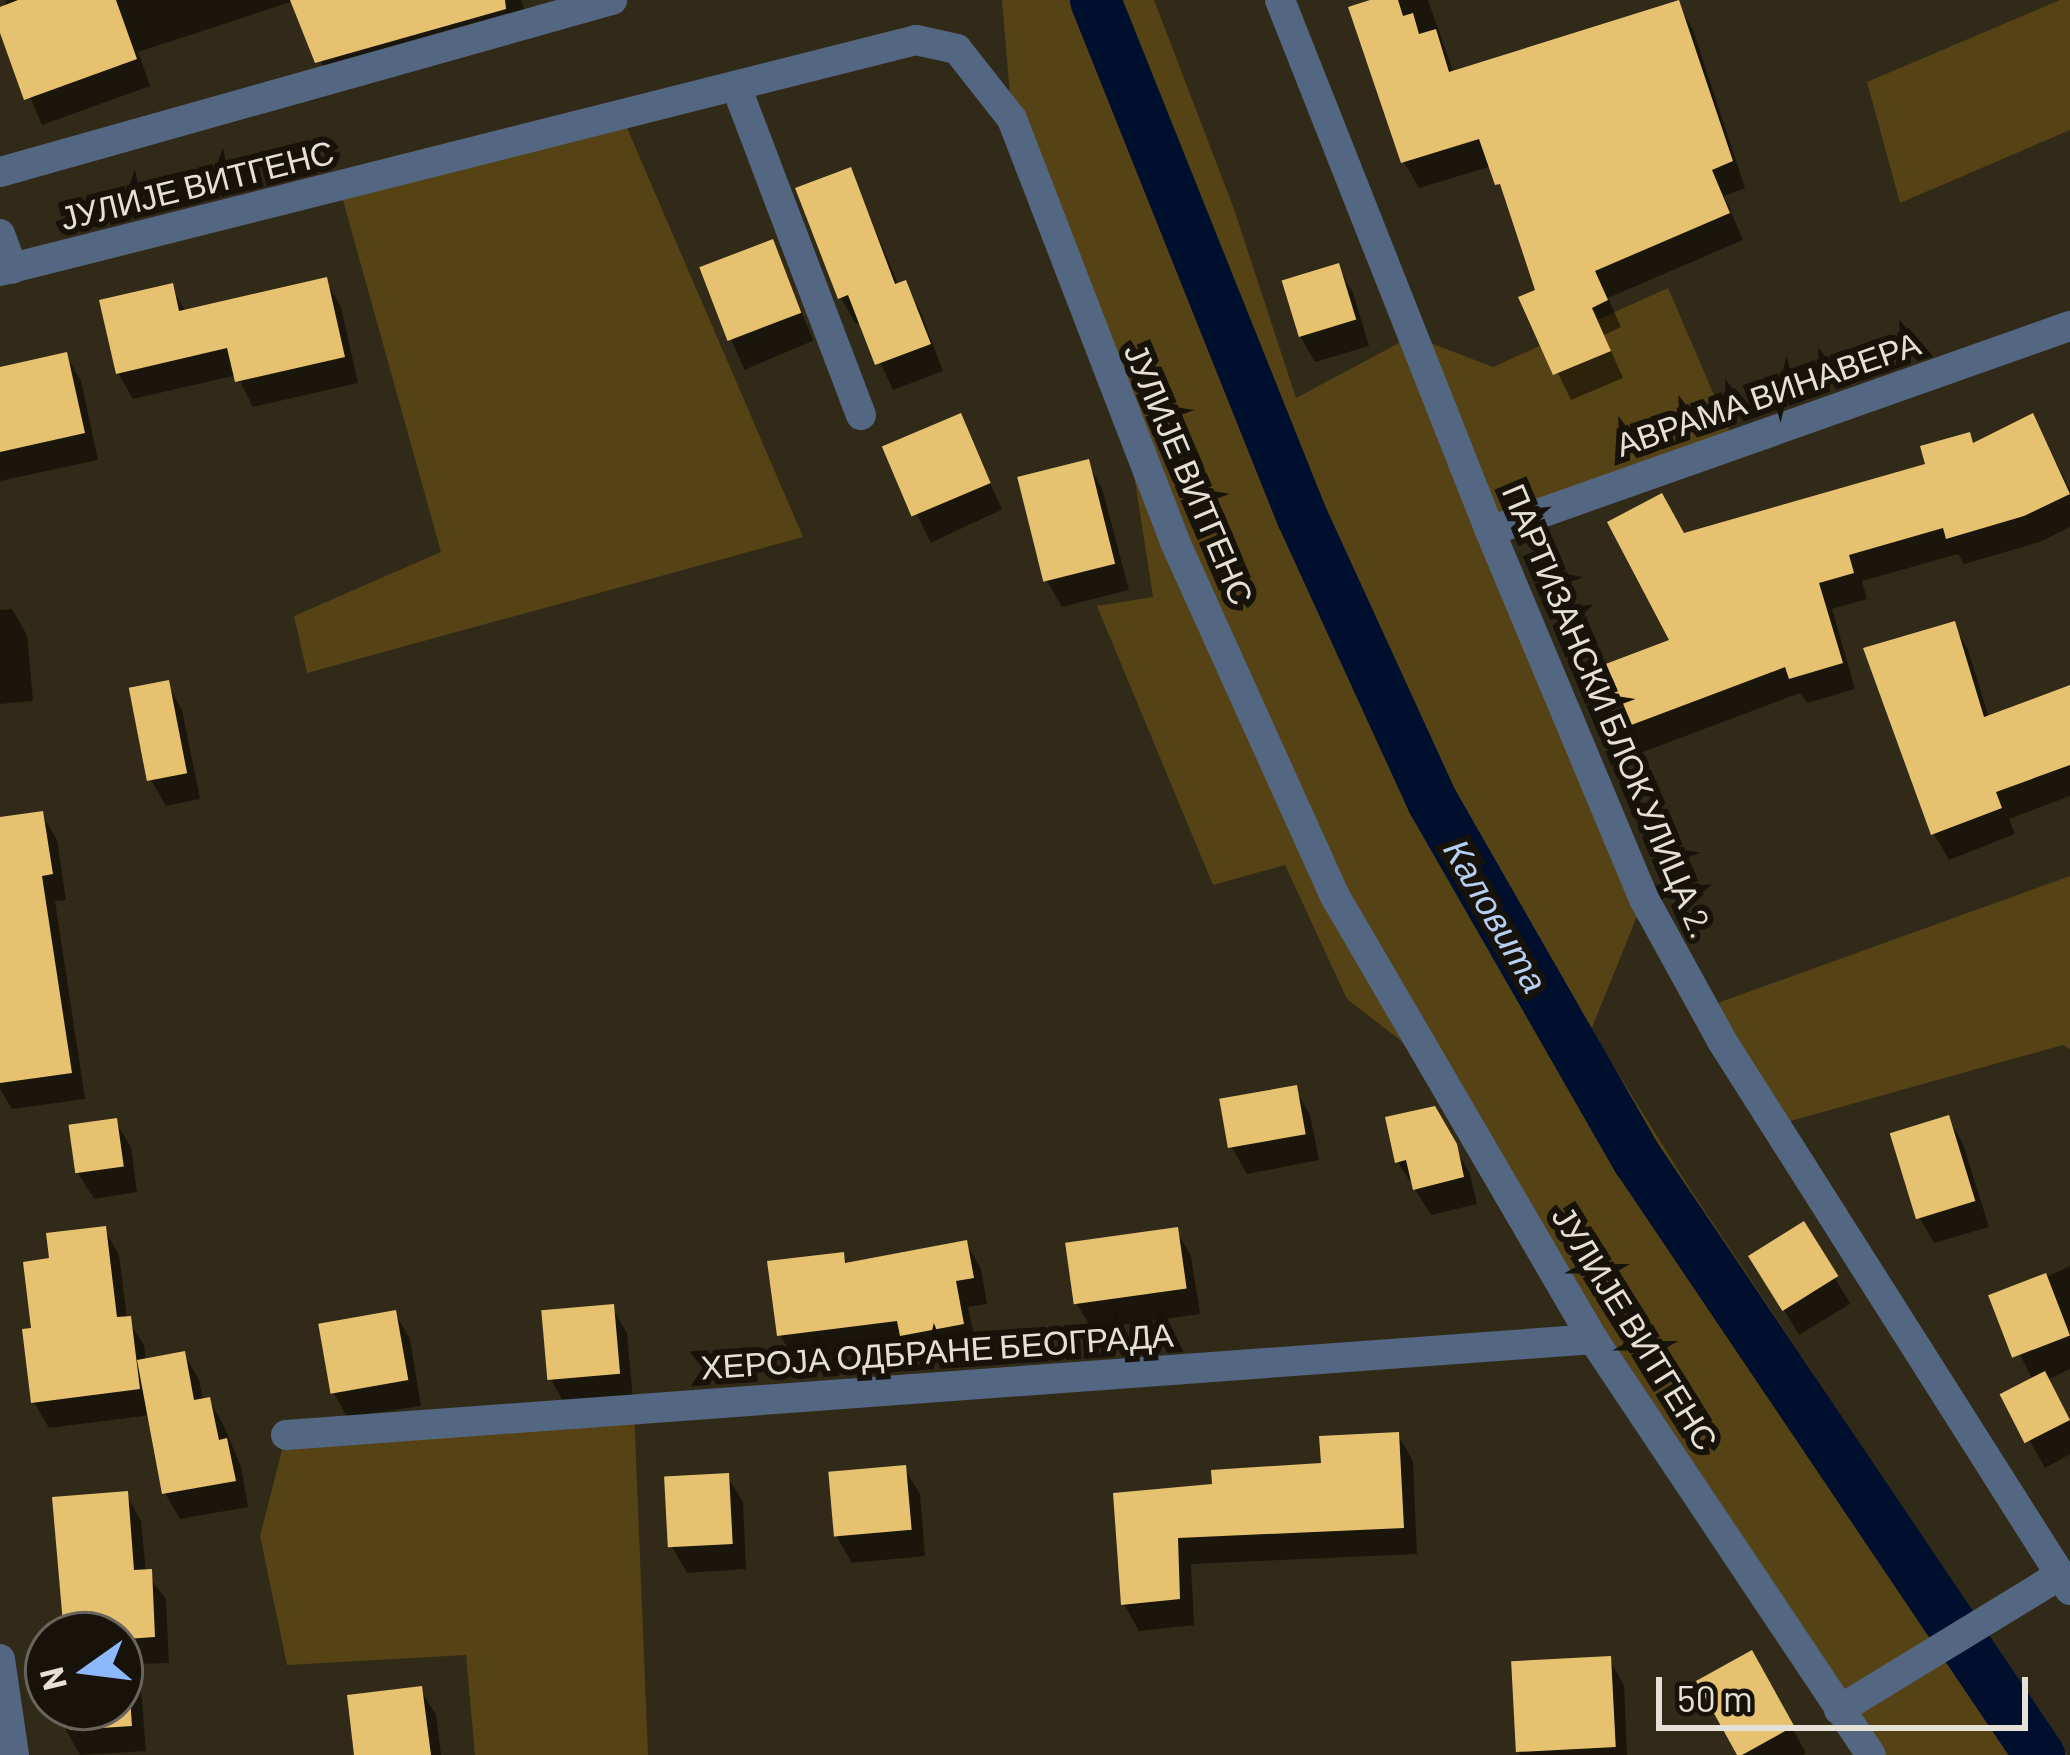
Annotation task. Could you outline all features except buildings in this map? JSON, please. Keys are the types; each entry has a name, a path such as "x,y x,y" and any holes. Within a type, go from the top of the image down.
{"street":[{"path":"0,172 612,0"},
{"name":"ПАРТИЗАНСКИ БЛОК УЛИЦА 2.","path":"1280,0 1490,531 1644,899 1680,968 2065,1582"},
{"name":"ЈУЛИЈЕ ВИТГЕНС","path":"6,270 916,40 957,49 988,82 1012,119 1175,542 1336,898 1593,1339 1870,1755"},
{"path":"736,86 861,415"},
{"path":"0,234 6,270"},
{"name":"АВРАМА ВИНАВЕРА","path":"1490,531 2070,326"},
{"name":"ХЕРОЈА ОДБРАНЕ БЕОГРАДА","path":"286,1435 1593,1339"},
{"path":"1839,1710 1989,1619 2065,1582"},
{"path":"0,1659 14,1755"}],"shaded area":[{"path":"1002,0 1154,0 1234,209 1296,398 1412,336 1493,367 1668,288 1735,444 1490,531 1644,899 1591,1030 1687,1184 2067,1755 1869,1755 1435,1067 1347,999 1285,865 1213,885 1097,606 1153,597 1125,416 1012,119"},
{"path":"2060,0 2070,0 2070,130 1900,203 1867,82"},
{"path":"621,114 803,537 307,673 294,616 441,552 339,186"},
{"path":"2070,876 2070,1049 2063,1045 1776,1125 1704,1008"},
{"path":"634,1409 648,1755 475,1755 466,1655 287,1665 260,1536 286,1435"}],"waterway":[{"name":"Каловита","path":"1095,0 1301,515 1432,801 1638,1160 2039,1755"}]}
